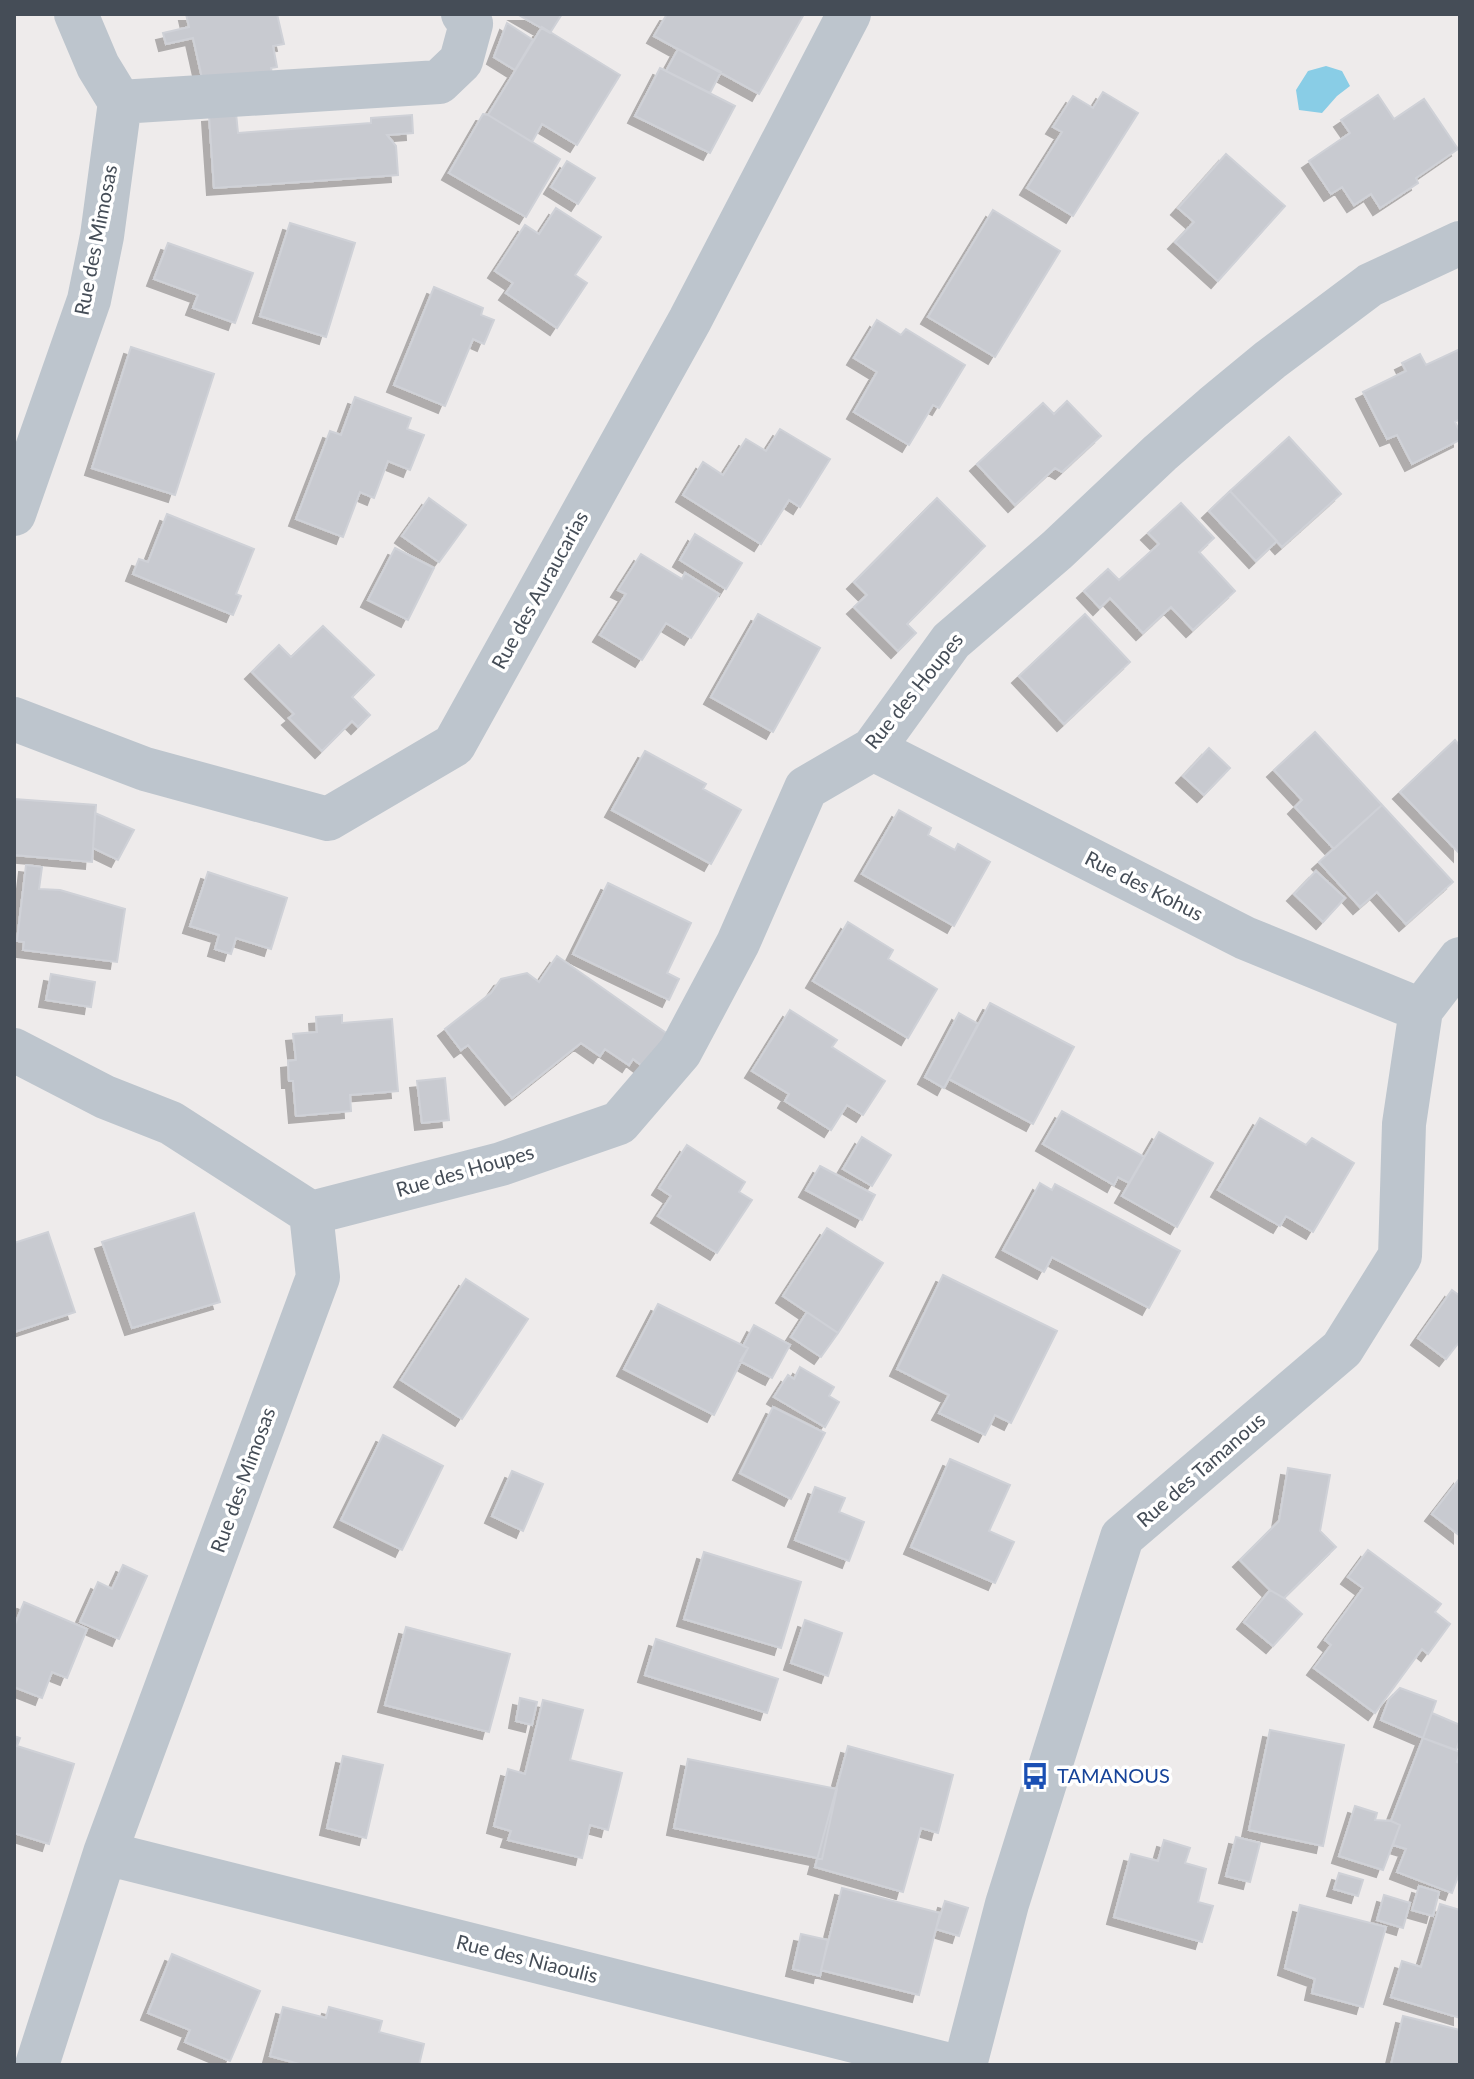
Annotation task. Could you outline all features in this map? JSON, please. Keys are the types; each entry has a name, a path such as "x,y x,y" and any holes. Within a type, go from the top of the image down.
{"street":[{"path":"76,14 98,66 120,102 439,82 461,61 471,24 463,14"},
{"name":"Rue des Auraucarias","path":"14,719 145,769 328,819 454,745 690,320 849,14"},
{"name":"Rue des Mimosas","path":"14,514 89,300 102,236 120,102"},
{"name":"Rue des Houpes","path":"311,1213 501,1164 619,1123 680,1052 738,943 806,788 873,749 951,641 1057,550 1213,407 1370,285 1460,243"},
{"name":"Rue des Kohus","path":"873,749 1245,938 1421,1010"},
{"name":"Rue des Tamanous","path":"965,2065 1007,1904 1122,1537 1342,1349 1400,1256 1404,1124 1421,1010 1460,959"},
{"path":"14,1050 105,1097 171,1123 311,1213"},
{"name":"Rue des Mimosas","path":"37,2065 105,1853 318,1277 311,1213"},
{"name":"Rue des Niaoulis","path":"105,1853 950,2065"}],"water":[{"path":"1326,66 1342,71 1350,86 1322,113 1299,110 1296,90 1308,71"}],"building":[{"path":"186,14 277,14 284,44 273,46 277,67 271,68 273,80 202,78 193,38 166,44 163,33 189,27"},
{"path":"517,14 562,14 550,33"},
{"path":"667,14 804,14 759,94 654,36"},
{"path":"507,23 533,40 515,70 494,57"},
{"path":"542,27 620,75 577,145 542,124 532,142 488,115"},
{"path":"678,49 721,72 710,93 666,71"},
{"path":"660,68 735,106 710,153 635,116"},
{"path":"1103,92 1138,113 1073,216 1027,188 1062,132 1053,127 1073,96 1093,108"},
{"path":"1378,95 1394,119 1424,99 1458,149 1416,178 1418,183 1380,208 1371,194 1354,205 1342,187 1331,194 1309,161 1350,133 1341,120"},
{"path":"236,113 238,133 371,123 371,118 412,115 413,133 387,135 396,146 398,175 214,188 209,115"},
{"path":"483,114 560,159 526,217 449,173"},
{"path":"1226,154 1285,206 1218,281 1175,242 1194,222 1178,208"},
{"path":"567,161 595,178 578,204 551,187"},
{"path":"556,208 601,237 575,275 587,283 557,328 506,293 513,283 495,271 525,225 539,234"},
{"path":"993,210 1060,251 995,357 928,317"},
{"path":"290,223 355,243 326,337 260,316"},
{"path":"168,243 253,273 235,323 193,308 198,295 154,279"},
{"path":"434,287 483,308 481,315 494,320 484,344 473,339 445,406 394,385"},
{"path":"877,320 901,335 906,329 965,365 939,408 933,405 909,445 854,412 877,372 854,358"},
{"path":"131,347 214,374 175,495 92,468"},
{"path":"1460,349 1460,419 1455,422 1460,440 1412,464 1397,435 1387,439 1363,392 1406,371 1402,363 1420,354 1426,365"},
{"path":"355,397 411,418 407,429 424,435 410,470 388,461 374,498 360,492 343,537 296,519 330,431 341,435"},
{"path":"1067,401 1101,436 1062,472 1055,468 1015,505 977,464 1043,403 1054,414"},
{"path":"780,429 830,459 800,507 789,500 761,544 683,495 703,462 723,475 746,439 766,451"},
{"path":"1289,437 1341,494 1282,547 1230,491"},
{"path":"1230,491 1277,541 1256,561 1209,511"},
{"path":"429,498 466,525 439,562 402,536"},
{"path":"937,498 985,546 907,624 916,633 898,651 854,607 867,595 854,582"},
{"path":"1181,503 1214,538 1199,552 1235,591 1193,630 1171,607 1143,633 1110,598 1100,608 1084,591 1108,569 1119,580 1159,544 1148,533"},
{"path":"167,514 254,549 236,594 241,596 233,615 133,574 139,559 148,562"},
{"path":"695,534 742,563 726,589 680,560"},
{"path":"395,548 434,568 408,620 368,600"},
{"path":"641,554 682,579 685,573 719,594 691,638 666,623 642,660 600,635 626,594 618,590"},
{"path":"758,614 820,648 773,732 711,697"},
{"path":"1085,614 1130,662 1064,724 1019,676"},
{"path":"323,626 374,675 352,697 370,715 358,727 352,721 322,751 289,718 294,714 252,672 279,645 291,657"},
{"path":"1315,732 1382,805 1334,849 1295,807 1302,800 1274,770"},
{"path":"1455,740 1460,746 1460,854 1400,792"},
{"path":"1209,748 1230,768 1204,795 1183,776"},
{"path":"645,751 706,784 703,789 741,810 711,864 612,810"},
{"path":"14,799 96,805 92,862 14,855"},
{"path":"1382,805 1453,882 1406,924 1377,892 1360,907 1319,862"},
{"path":"899,810 931,828 928,835 955,850 958,844 990,862 954,926 862,874"},
{"path":"95,813 134,830 118,860 93,848"},
{"path":"26,865 42,867 39,889 60,890 125,909 117,962 23,950 24,942 17,941"},
{"path":"1316,871 1345,898 1323,922 1294,894"},
{"path":"208,872 287,898 271,949 236,938 231,954 215,949 219,935 190,926"},
{"path":"608,883 691,923 667,973 679,979 669,1000 573,954"},
{"path":"848,922 893,950 888,959 937,989 908,1038 813,981"},
{"path":"557,956 669,1035 645,1068 633,1059 629,1065 605,1049 600,1056 581,1043 512,1098 468,1045 461,1050 445,1029 491,993 501,979 527,973 539,982"},
{"path":"51,974 95,982 91,1007 46,1000"},
{"path":"990,1003 1074,1047 1033,1124 949,1079"},
{"path":"790,1010 837,1040 832,1047 885,1081 863,1115 847,1105 831,1130 785,1101 789,1094 752,1071"},
{"path":"959,1013 978,1024 944,1088 925,1077"},
{"path":"342,1015 342,1023 392,1019 398,1091 350,1095 351,1111 296,1116 288,1061 296,1060 293,1034 317,1032 316,1017"},
{"path":"445,1078 449,1120 422,1123 417,1081"},
{"path":"1062,1111 1144,1157 1129,1183 1118,1177 1114,1185 1043,1144"},
{"path":"1260,1118 1306,1145 1312,1138 1354,1163 1313,1232 1286,1216 1280,1226 1218,1190"},
{"path":"1159,1132 1213,1163 1177,1227 1122,1196"},
{"path":"862,1137 891,1155 872,1186 843,1169"},
{"path":"687,1145 745,1182 739,1192 752,1200 717,1253 658,1216 671,1196 659,1188"},
{"path":"820,1166 875,1195 862,1220 806,1190"},
{"path":"1040,1183 1052,1190 1055,1184 1180,1251 1149,1308 1052,1257 1044,1272 1003,1250"},
{"path":"194,1213 220,1302 132,1328 102,1242"},
{"path":"827,1228 883,1263 838,1333 783,1296"},
{"path":"48,1232 75,1312 14,1332 14,1243"},
{"path":"943,1275 1057,1331 1011,1423 995,1415 985,1435 939,1413 949,1395 897,1369"},
{"path":"466,1279 528,1319 462,1419 401,1380"},
{"path":"1452,1290 1460,1296 1460,1341 1446,1359 1418,1338"},
{"path":"658,1304 748,1348 714,1415 624,1369"},
{"path":"807,1312 838,1333 821,1357 791,1337"},
{"path":"754,1325 790,1345 772,1378 740,1361 748,1348 743,1346"},
{"path":"800,1367 834,1387 829,1396 839,1402 825,1427 774,1397 788,1375 794,1379"},
{"path":"773,1407 825,1433 791,1499 740,1473"},
{"path":"383,1435 443,1466 402,1550 341,1520"},
{"path":"950,1459 1010,1485 989,1531 1014,1542 995,1583 911,1547"},
{"path":"1288,1468 1330,1475 1320,1531 1336,1547 1284,1598 1270,1590 1240,1560 1279,1521"},
{"path":"512,1471 543,1484 523,1531 492,1516"},
{"path":"1460,1478 1460,1536 1432,1514"},
{"path":"815,1487 845,1498 839,1512 864,1522 849,1561 795,1540"},
{"path":"1368,1550 1441,1604 1435,1612 1450,1624 1428,1654 1422,1649 1375,1713 1314,1668 1331,1645 1325,1640 1363,1588 1348,1577"},
{"path":"704,1552 801,1582 781,1648 684,1619"},
{"path":"123,1565 147,1576 119,1639 80,1622 98,1582 112,1589"},
{"path":"1270,1590 1302,1614 1273,1646 1244,1622"},
{"path":"24,1602 87,1629 67,1678 52,1672 42,1698 14,1687 14,1627"},
{"path":"805,1620 842,1633 828,1676 791,1663"},
{"path":"406,1627 510,1654 489,1732 385,1705"},
{"path":"656,1639 778,1679 767,1713 645,1675"},
{"path":"1400,1688 1436,1701 1423,1738 1381,1720 1389,1699"},
{"path":"520,1698 537,1702 532,1725 516,1721"},
{"path":"543,1700 583,1710 570,1760 622,1773 608,1830 590,1825 582,1858 508,1840 511,1831 494,1826 508,1769 525,1774"},
{"path":"1432,1713 1460,1725 1456,1750 1423,1738"},
{"path":"1270,1730 1344,1745 1323,1846 1249,1830"},
{"path":"14,1736 20,1738 17,1746 74,1764 49,1844 14,1833"},
{"path":"1423,1738 1460,1752 1457,1762 1460,1763 1460,1875 1452,1893 1397,1872 1406,1849 1393,1845 1400,1825 1391,1821"},
{"path":"848,1746 953,1775 938,1833 921,1828 903,1892 815,1867"},
{"path":"343,1756 383,1765 366,1838 327,1828"},
{"path":"688,1759 837,1789 822,1859 674,1828"},
{"path":"1355,1806 1377,1813 1375,1820 1400,1825 1383,1870 1339,1856"},
{"path":"1236,1837 1260,1843 1250,1882 1226,1876"},
{"path":"1164,1840 1190,1848 1185,1863 1206,1869 1198,1902 1213,1906 1202,1942 1114,1917 1131,1854 1158,1861"},
{"path":"1339,1873 1363,1880 1358,1896 1334,1889"},
{"path":"1419,1886 1439,1892 1433,1916 1412,1910"},
{"path":"842,1888 940,1913 919,1995 821,1970"},
{"path":"1384,1895 1410,1903 1403,1928 1377,1920"},
{"path":"945,1901 968,1908 959,1936 936,1929"},
{"path":"1440,1904 1460,1910 1460,2018 1391,1997 1402,1961 1421,1967"},
{"path":"1300,1905 1386,1927 1363,2007 1312,1993 1315,1979 1285,1968"},
{"path":"801,1934 828,1940 820,1976 793,1969"},
{"path":"172,1954 260,1991 230,2061 185,2042 190,2030 148,2013"},
{"path":"283,2007 326,2018 329,2007 382,2021 379,2032 424,2044 419,2065 303,2065 270,2056"},
{"path":"1403,2016 1460,2030 1460,2065 1391,2065"}],"place":[{"name":"TAMANOUS","path":"1035,1776"}]}
